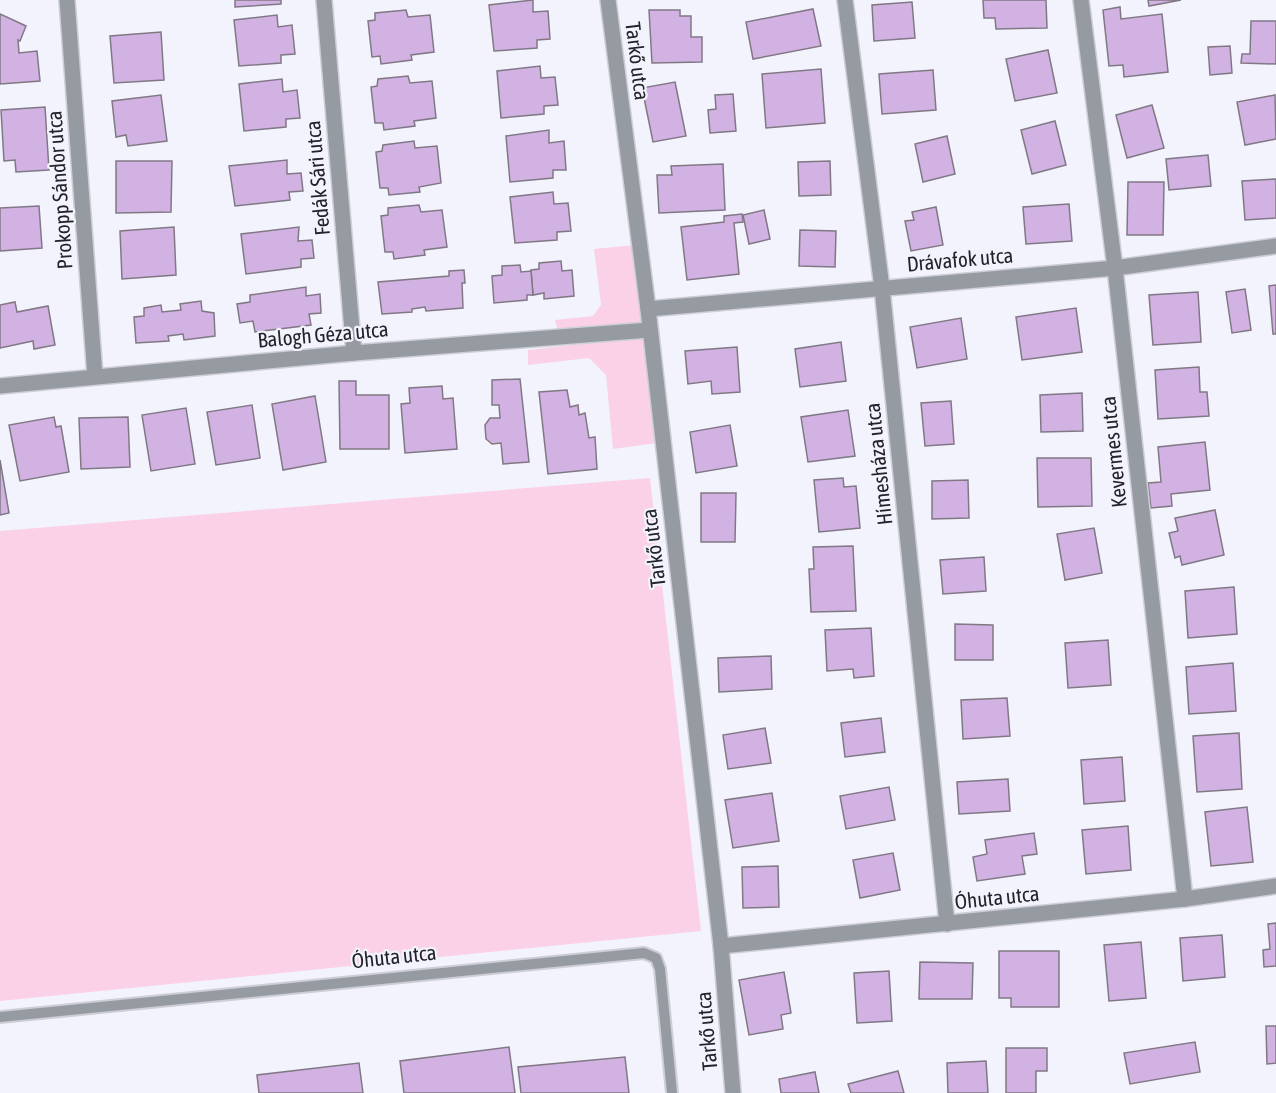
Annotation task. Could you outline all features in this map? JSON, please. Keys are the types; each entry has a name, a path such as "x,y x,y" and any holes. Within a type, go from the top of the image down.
{"street":[{"name":"Prokopp Sándor utca","path":"67,0 95,376"},
{"name":"Fedák Sári utca","path":"324,0 354,353"},
{"name":"Tarkő utca","path":"608,0 648,309 721,946 733,1093"},
{"name":"Hímesháza utca","path":"845,0 882,288 946,924"},
{"name":"Kevermes utca","path":"1081,0 1115,268 1185,899"},
{"name":"Drávafok utca","path":"648,309 1115,268 1276,246"},
{"name":"Balogh Géza utca","path":"0,386 354,353 649,330"},
{"name":"Óhuta utca","path":"721,946 1185,899 1276,886"}],"lane":[{"name":"Óhuta utca","path":"0,1017 644,954 657,958 660,969 672,1093"}],"shaded area":[{"path":"635,245 642,323 558,332 555,320 593,316 601,305 594,249"},
{"path":"644,337 657,443 613,449 606,375 589,358 528,365 528,350"},
{"path":"650,478 701,931 0,1001 0,531"}],"building":[{"path":"235,0 281,0 281,4 235,7"},
{"path":"533,0 533,12 548,11 550,39 537,40 537,48 494,51 489,5"},
{"path":"983,0 1046,0 1047,28 996,29 995,18 984,18"},
{"path":"1148,0 1181,0 1149,6"},
{"path":"912,2 915,38 874,41 872,5"},
{"path":"1120,7 1121,19 1162,14 1168,72 1124,77 1123,65 1109,66 1103,10"},
{"path":"813,9 821,46 753,59 746,22"},
{"path":"406,10 408,17 430,15 434,52 411,55 412,60 381,64 380,56 372,57 368,21 375,20 375,13"},
{"path":"649,10 680,10 680,16 691,16 691,37 702,37 702,62 652,63"},
{"path":"0,14 26,26 20,41 18,40 19,53 37,51 40,81 0,84"},
{"path":"277,15 278,27 292,25 295,54 281,55 281,63 239,66 234,20"},
{"path":"1251,21 1276,21 1276,64 1241,63 1242,54 1250,54"},
{"path":"161,32 164,80 114,83 110,36"},
{"path":"1230,46 1232,73 1210,75 1208,47"},
{"path":"1048,50 1057,93 1015,101 1006,59"},
{"path":"540,66 541,78 555,77 558,105 544,106 544,114 501,118 497,71"},
{"path":"821,69 825,123 766,128 762,74"},
{"path":"933,70 936,110 882,114 879,74"},
{"path":"408,76 410,83 432,81 436,118 414,121 415,126 384,130 383,123 375,123 371,87 377,86 378,79"},
{"path":"282,79 283,92 297,90 300,118 286,119 286,127 244,131 239,84"},
{"path":"675,82 686,136 653,142 642,88"},
{"path":"733,94 736,131 710,133 708,110 716,109 715,95"},
{"path":"161,95 167,141 128,146 126,135 116,137 112,101"},
{"path":"1275,95 1276,139 1245,145 1237,102"},
{"path":"1152,105 1164,148 1127,158 1116,115"},
{"path":"45,107 49,170 16,172 15,160 4,161 1,110"},
{"path":"1055,121 1066,165 1032,174 1021,130"},
{"path":"549,130 549,143 564,141 566,170 553,170 553,178 510,182 506,136"},
{"path":"947,136 955,174 923,182 915,144"},
{"path":"414,141 415,148 437,146 441,183 419,187 420,192 389,195 388,188 380,188 376,152 382,151 383,145"},
{"path":"1208,155 1211,186 1169,190 1166,159"},
{"path":"287,160 287,174 301,173 303,191 289,192 290,200 235,206 229,166"},
{"path":"116,161 172,161 171,212 116,213"},
{"path":"830,161 831,195 799,196 798,162"},
{"path":"723,164 725,210 659,213 657,175 672,175 671,166"},
{"path":"1276,179 1276,218 1245,220 1242,181"},
{"path":"1128,182 1164,182 1163,235 1127,235"},
{"path":"553,192 554,204 568,203 571,231 557,232 557,240 515,243 510,197"},
{"path":"1069,204 1072,241 1026,244 1023,207"},
{"path":"419,205 421,212 442,210 447,247 424,250 425,255 394,259 393,252 385,252 381,216 388,215 388,208"},
{"path":"39,206 42,248 0,251 0,208"},
{"path":"936,207 943,245 911,251 905,221 914,220 912,212"},
{"path":"764,210 770,239 749,244 743,215"},
{"path":"742,214 743,222 734,223 739,274 687,280 681,227 724,222 724,216"},
{"path":"174,227 176,275 122,279 120,231"},
{"path":"299,227 298,241 312,240 314,258 301,259 301,267 246,274 241,234"},
{"path":"800,230 836,231 835,267 799,266"},
{"path":"561,261 562,271 572,270 574,296 544,299 544,293 533,295 531,270 539,269 539,263"},
{"path":"520,265 521,272 531,271 533,295 527,295 527,300 494,303 492,276 502,275 502,266"},
{"path":"464,270 463,308 426,311 425,307 412,309 412,312 382,314 378,282 449,276 449,271"},
{"path":"1276,285 1276,334 1273,334 1269,286"},
{"path":"306,287 306,296 320,294 321,313 309,314 311,325 255,332 253,321 240,323 237,304 250,302 250,295"},
{"path":"1245,289 1251,330 1232,333 1226,292"},
{"path":"1198,292 1201,342 1153,345 1149,295"},
{"path":"201,301 202,311 214,313 215,336 184,340 183,334 168,336 169,341 136,343 134,317 144,316 144,308 161,305 162,312 181,310 180,304"},
{"path":"15,302 17,312 48,306 55,345 34,349 33,341 0,348 0,305"},
{"path":"1076,308 1082,352 1022,360 1016,317"},
{"path":"961,318 967,359 917,368 910,327"},
{"path":"841,342 846,381 800,387 795,349"},
{"path":"737,347 740,392 712,394 711,381 688,384 685,351"},
{"path":"1199,367 1200,392 1207,392 1209,416 1158,419 1155,370"},
{"path":"520,379 529,462 503,464 501,443 492,444 486,439 485,425 490,418 500,418 499,405 492,405 492,380"},
{"path":"339,381 356,381 356,395 389,395 389,449 340,449"},
{"path":"442,386 443,399 453,398 457,449 405,453 401,404 410,403 409,388"},
{"path":"567,390 570,407 578,405 579,415 585,413 589,438 595,437 597,469 548,474 539,392"},
{"path":"1082,393 1083,431 1041,432 1040,395"},
{"path":"315,396 326,462 283,470 272,404"},
{"path":"951,401 954,444 925,446 921,403"},
{"path":"252,405 260,458 216,465 207,412"},
{"path":"186,408 195,464 151,471 142,415"},
{"path":"848,410 855,456 808,462 801,417"},
{"path":"54,417 56,427 61,426 69,472 20,481 9,425"},
{"path":"128,417 130,467 81,469 79,418"},
{"path":"730,425 737,466 696,473 690,432"},
{"path":"1205,442 1210,490 1171,494 1172,506 1151,508 1148,483 1161,482 1158,447"},
{"path":"1037,458 1091,458 1092,506 1038,507"},
{"path":"0,460 9,513 0,515"},
{"path":"843,478 844,487 856,486 860,528 819,532 814,480"},
{"path":"968,480 969,518 932,519 932,481"},
{"path":"701,493 736,493 735,542 701,542"},
{"path":"1215,510 1224,555 1182,565 1180,556 1175,558 1169,533 1178,531 1175,518"},
{"path":"1094,528 1102,573 1065,580 1057,534"},
{"path":"853,546 856,611 811,612 809,569 814,569 813,547"},
{"path":"984,557 986,591 943,594 940,560"},
{"path":"1234,587 1237,634 1188,638 1185,591"},
{"path":"955,624 993,625 993,660 955,660"},
{"path":"871,628 874,676 854,678 853,669 827,671 825,630"},
{"path":"1108,640 1111,685 1068,688 1065,643"},
{"path":"771,656 772,689 719,692 718,658"},
{"path":"1233,663 1236,711 1189,714 1186,667"},
{"path":"1007,698 1010,736 963,739 961,700"},
{"path":"881,718 885,752 845,757 841,723"},
{"path":"765,728 771,763 728,769 723,735"},
{"path":"1239,733 1242,789 1197,792 1193,736"},
{"path":"1122,757 1125,801 1084,804 1081,760"},
{"path":"1008,779 1010,811 959,814 957,782"},
{"path":"889,787 895,820 846,829 840,796"},
{"path":"772,793 779,841 733,848 725,800"},
{"path":"1247,807 1253,862 1211,866 1205,812"},
{"path":"1128,826 1131,870 1086,874 1082,830"},
{"path":"1034,833 1037,854 1022,856 1025,874 977,881 973,857 987,854 985,840"},
{"path":"893,853 900,890 860,898 853,860"},
{"path":"778,866 779,907 743,908 742,867"},
{"path":"1276,923 1276,966 1264,967 1263,950 1270,949 1268,924"},
{"path":"1222,935 1225,977 1183,981 1180,938"},
{"path":"1141,942 1146,998 1109,1001 1104,945"},
{"path":"999,951 1059,951 1059,1007 1011,1007 1011,998 999,998"},
{"path":"920,962 973,963 972,999 919,999"},
{"path":"889,971 892,1021 857,1023 854,973"},
{"path":"784,972 791,1013 781,1015 783,1029 749,1035 739,980"},
{"path":"1266,1026 1276,1026 1276,1063 1267,1064"},
{"path":"1195,1042 1200,1072 1130,1084 1124,1053"},
{"path":"509,1047 515,1093 404,1093 400,1061"},
{"path":"1006,1048 1047,1048 1047,1071 1036,1071 1036,1093 1006,1093"},
{"path":"625,1057 629,1093 521,1093 518,1067"},
{"path":"986,1061 988,1093 948,1093 947,1063"},
{"path":"359,1063 363,1093 259,1093 257,1075"},
{"path":"898,1071 904,1093 851,1093 848,1084"},
{"path":"815,1072 819,1093 781,1093 779,1079"}]}
